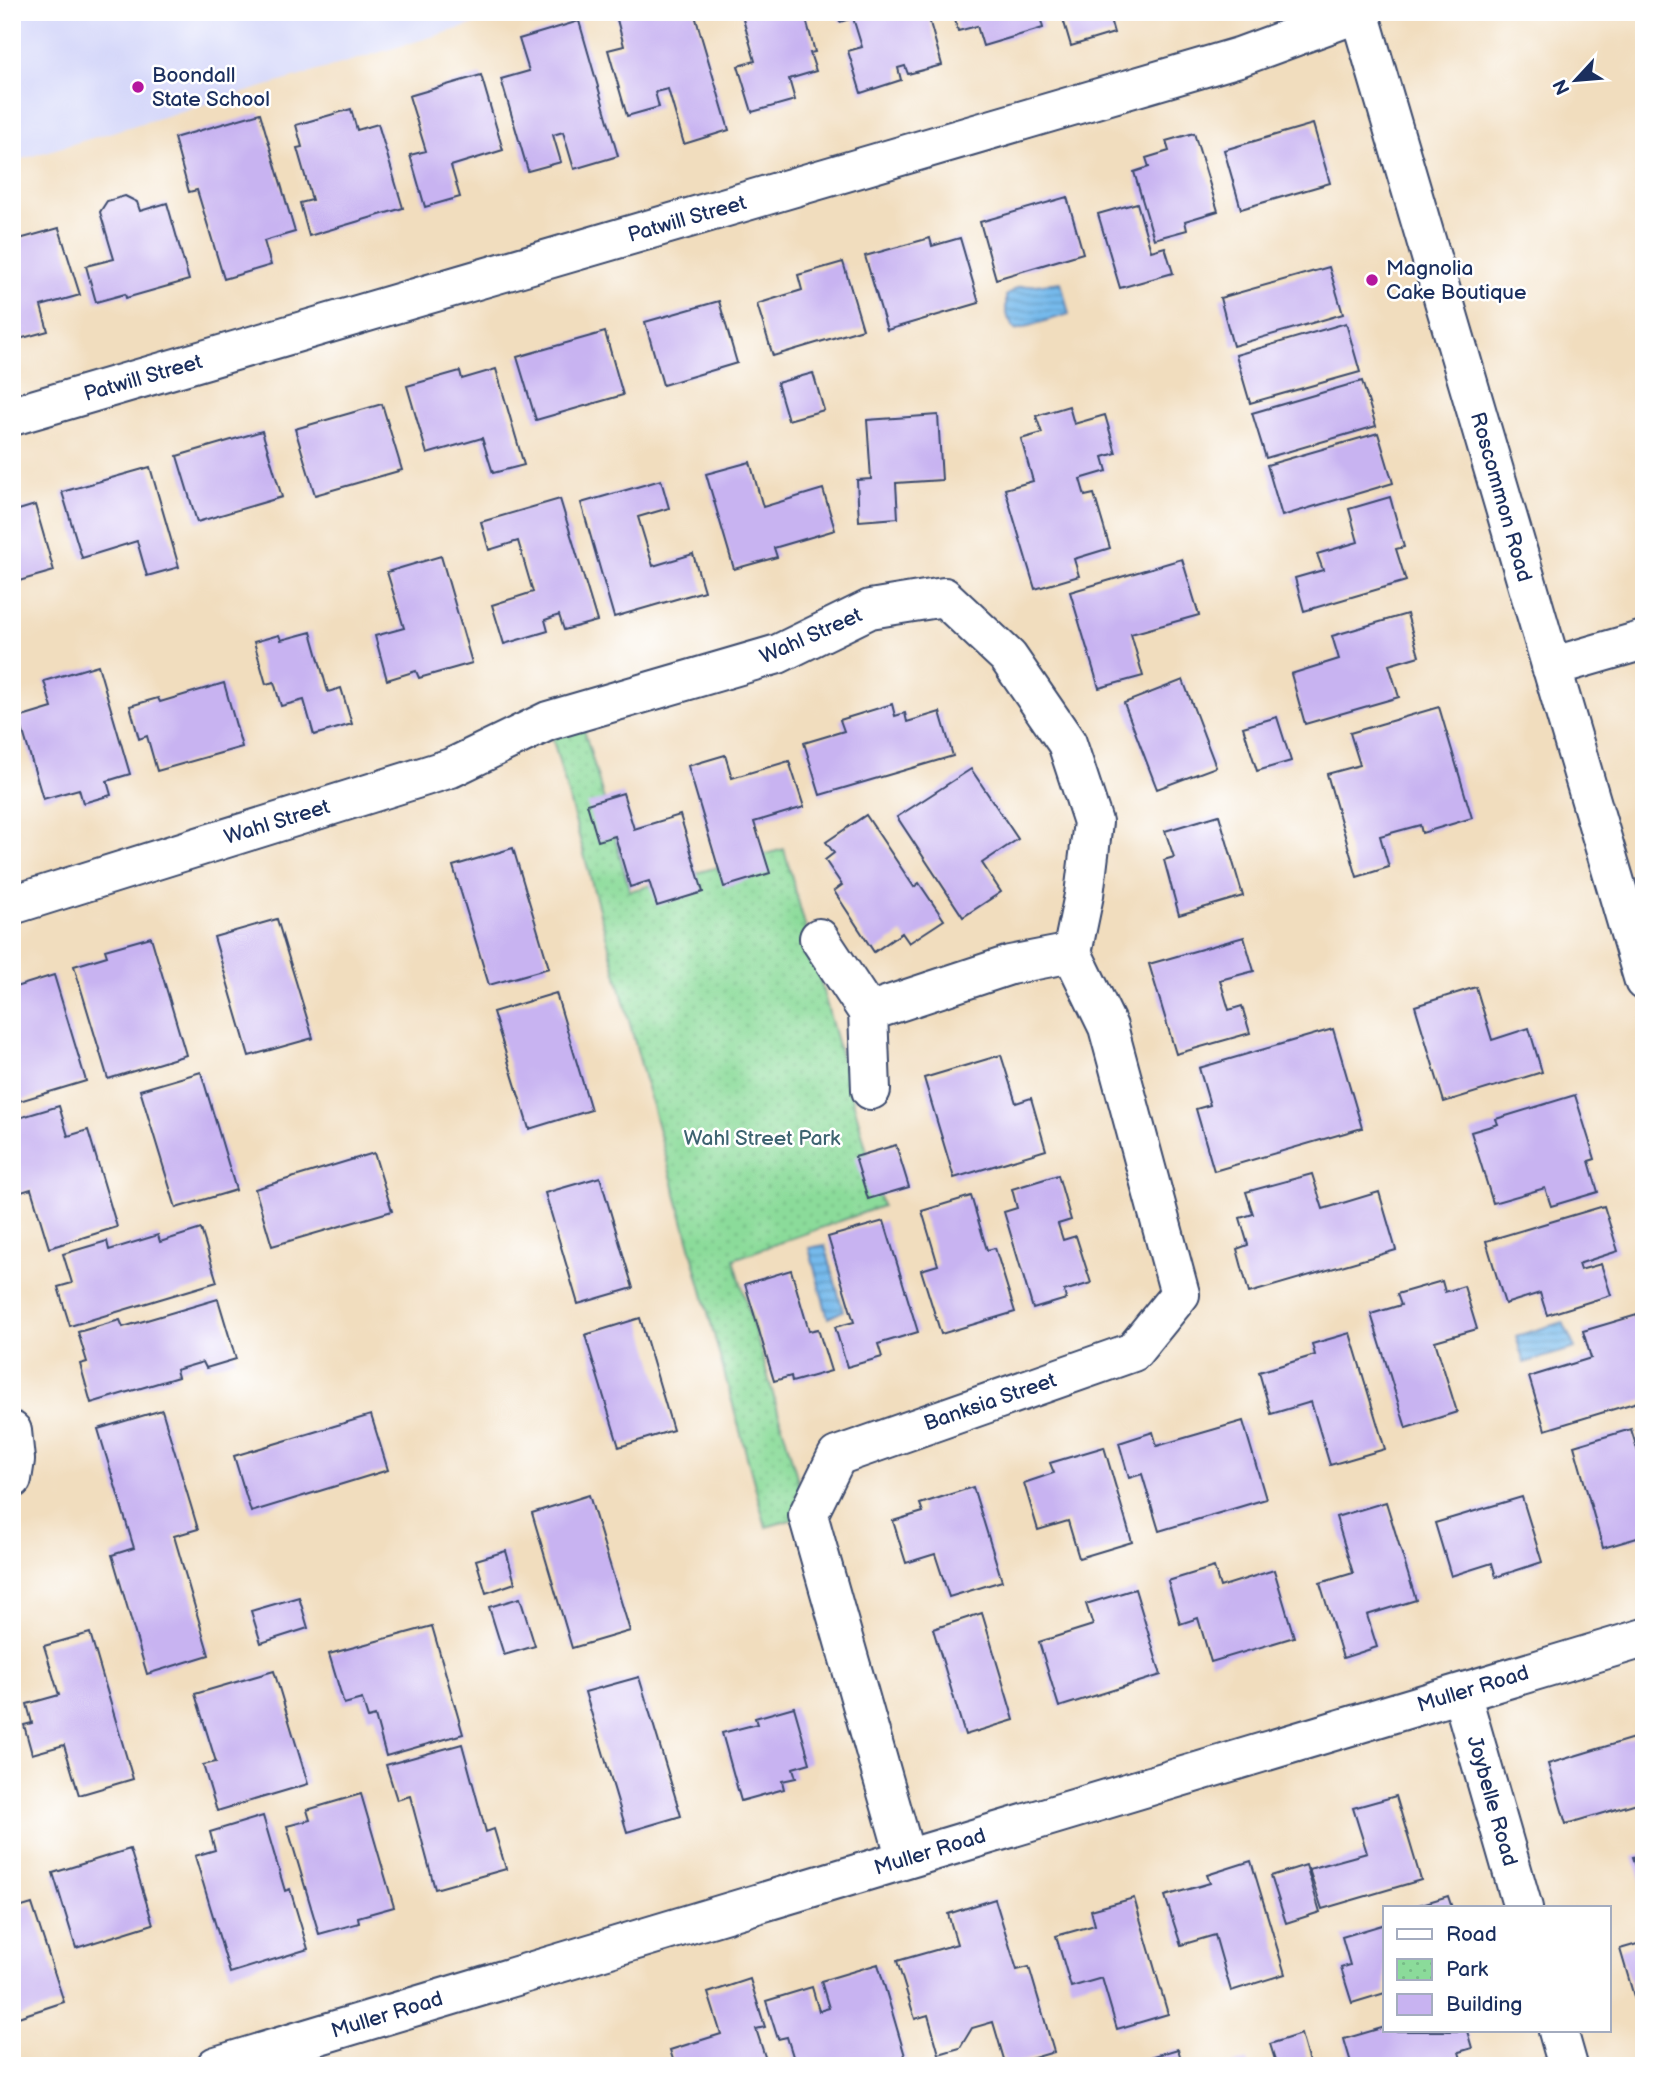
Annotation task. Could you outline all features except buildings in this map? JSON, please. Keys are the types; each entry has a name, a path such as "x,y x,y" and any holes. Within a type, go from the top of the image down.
{"street":[{"name":"Patwill Street","path":"12,416 1239,57 1359,13"},
{"name":"Roscommon Road","path":"1359,13 1644,981"},
{"name":"Wahl Street","path":"12,905 452,768 548,721 778,654 870,609 944,597 1008,657 1067,743 1093,822 1084,895 1072,953"},
{"path":"1551,667 1644,640"},
{"path":"820,938 868,1012 871,1090"},
{"path":"868,1012 1010,965 1072,953"},
{"name":"Banksia Street","path":"906,1858 808,1515 836,1456 1133,1352 1180,1294 1108,1027 1072,953"},
{"path":"12,1431 16,1461 12,1479"},
{"name":"Muller Road","path":"216,2066 1644,1638"},
{"name":"Joybelle Road","path":"1461,1693 1522,1906"},
{"path":"1558,2032 1568,2066"}],"shaded area":[{"name":"Boondall State School","path":"12,12 515,12 12,162"}],"green space":[{"name":"Wahl Street Park","path":"579,712 630,891 784,849 882,1206 734,1259 808,1515 766,1527 548,721"}],"water":[{"path":"1061,282 1069,314 1015,330 1006,314 1006,296 1018,287"},
{"path":"825,1245 843,1311 828,1318 809,1248"},
{"path":"1563,1322 1575,1348 1524,1363 1516,1336"}],"place":[{"name":"Boondall State School","path":"138,87"},
{"name":"Magnolia Cake Boutique","path":"1372,280"}]}
